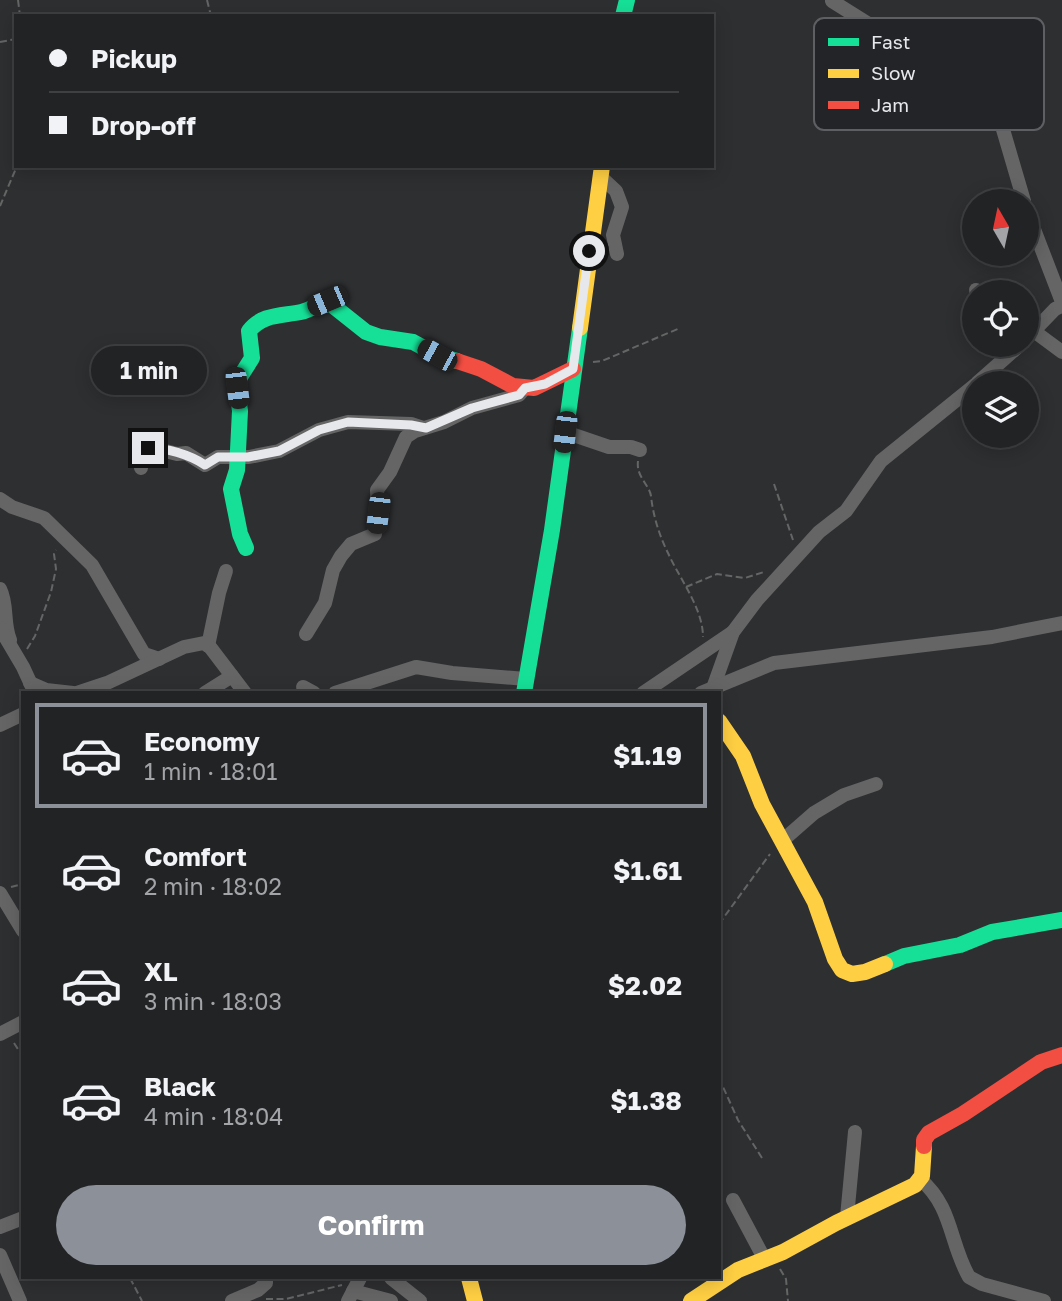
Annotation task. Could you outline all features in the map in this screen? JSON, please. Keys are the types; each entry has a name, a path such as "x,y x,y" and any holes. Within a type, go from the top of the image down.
{"street":[{"path":"832,1 859,18"},
{"path":"1003,130 1020,189"},
{"path":"601,172 616,191 622,208 613,235 617,254"},
{"path":"341,691 416,667 525,686 552,530 601,172"},
{"path":"1039,324 1062,304 1040,246"},
{"path":"246,548 240,534 231,489 236,476 240,411 237,388 240,377 252,358 249,337 251,327 282,313 300,312 327,301 355,326 366,332 413,342 437,355 481,369 513,386 525,388 545,384 574,367"},
{"path":"1039,338 1062,352"},
{"path":"991,371 1006,357"},
{"path":"306,634 326,603 333,570 341,556 351,544 375,534 377,489 390,472 405,438 415,431 444,422 472,408 519,395 525,388"},
{"path":"705,691 733,632 782,571 819,532 846,512 881,461 962,395"},
{"path":"141,468 142,453 154,448 177,454 186,453 205,465 218,457 279,451 319,430 348,422 424,428"},
{"path":"565,432 610,447 640,450"},
{"path":"0,499 12,507 44,518 66,538 92,565 144,654 159,659"},
{"path":"208,646 226,571"},
{"path":"0,589 4,600 7,632 14,651"},
{"path":"707,691 774,663 992,637 1062,622"},
{"path":"0,628 23,667 30,690 56,691"},
{"path":"646,691 733,632"},
{"path":"81,691 204,643 243,691"},
{"path":"208,691 232,676"},
{"path":"721,724 743,756 762,804 815,902 835,959 847,972 865,972 904,956 960,945 992,932 1062,920"},
{"path":"781,840 814,813 844,795 876,784"},
{"path":"0,893 21,928"},
{"path":"4,1032 21,1023"},
{"path":"691,1301 738,1270 768,1259 915,1185 922,1176 924,1140 929,1133 963,1114 1041,1062 1062,1055"},
{"path":"847,1217 855,1132"},
{"path":"920,1179 934,1191 945,1211 969,1277 1044,1301"},
{"path":"733,1200 768,1259"},
{"path":"0,1227 21,1219"},
{"path":"0,1255 20,1301"},
{"path":"232,1301 248,1295 266,1283 266,1279"},
{"path":"392,1279 420,1301"},
{"path":"469,1279 475,1301"},
{"path":"355,1287 391,1301"}],"path":[{"path":"0,206 16,168"},
{"path":"574,367 602,361 680,328"},
{"path":"640,450 638,470 650,492 658,530 701,622 706,651"},
{"path":"774,484 797,555"},
{"path":"23,667 26,652 35,636 51,592 56,569 54,552 66,538"},
{"path":"686,587 717,574 745,578 782,571"},
{"path":"721,921 781,840"},
{"path":"4,1032 21,1054"},
{"path":"721,1082 738,1120 762,1158"},
{"path":"768,1259 786,1279 788,1301"},
{"path":"131,1279 142,1301"},
{"path":"248,1295 276,1301 355,1287"}],"traffic: fast":[{"path":"624,14 627,0"},
{"path":"246,548 240,534 231,489 237,470 240,411 237,388 240,377 252,358 249,331 254,325 279,315 304,311 327,301 366,332 413,342 437,355 457,361"},
{"path":"524,691 552,530 580,328"},
{"path":"885,964 904,956 960,945 992,932 1062,920"}],"traffic: slow":[{"path":"580,328 602,168"},
{"path":"721,724 743,756 762,804 815,902 835,959 842,970 852,974 885,964"},
{"path":"691,1301 738,1270 783,1252 915,1185 922,1176 924,1146"},
{"path":"469,1279 475,1301"}],"traffic: jam":[{"path":"457,361 481,369 513,386 534,388 573,369"},
{"path":"924,1146 924,1140 929,1133 963,1114 1041,1062 1062,1055"}],"route":[{"path":"148,448 177,454 186,453 205,465 218,457 248,457 279,451 319,430 348,422 426,428 472,408 494,404 519,395 525,388 534,388 563,376 573,369 589,251"}]}
